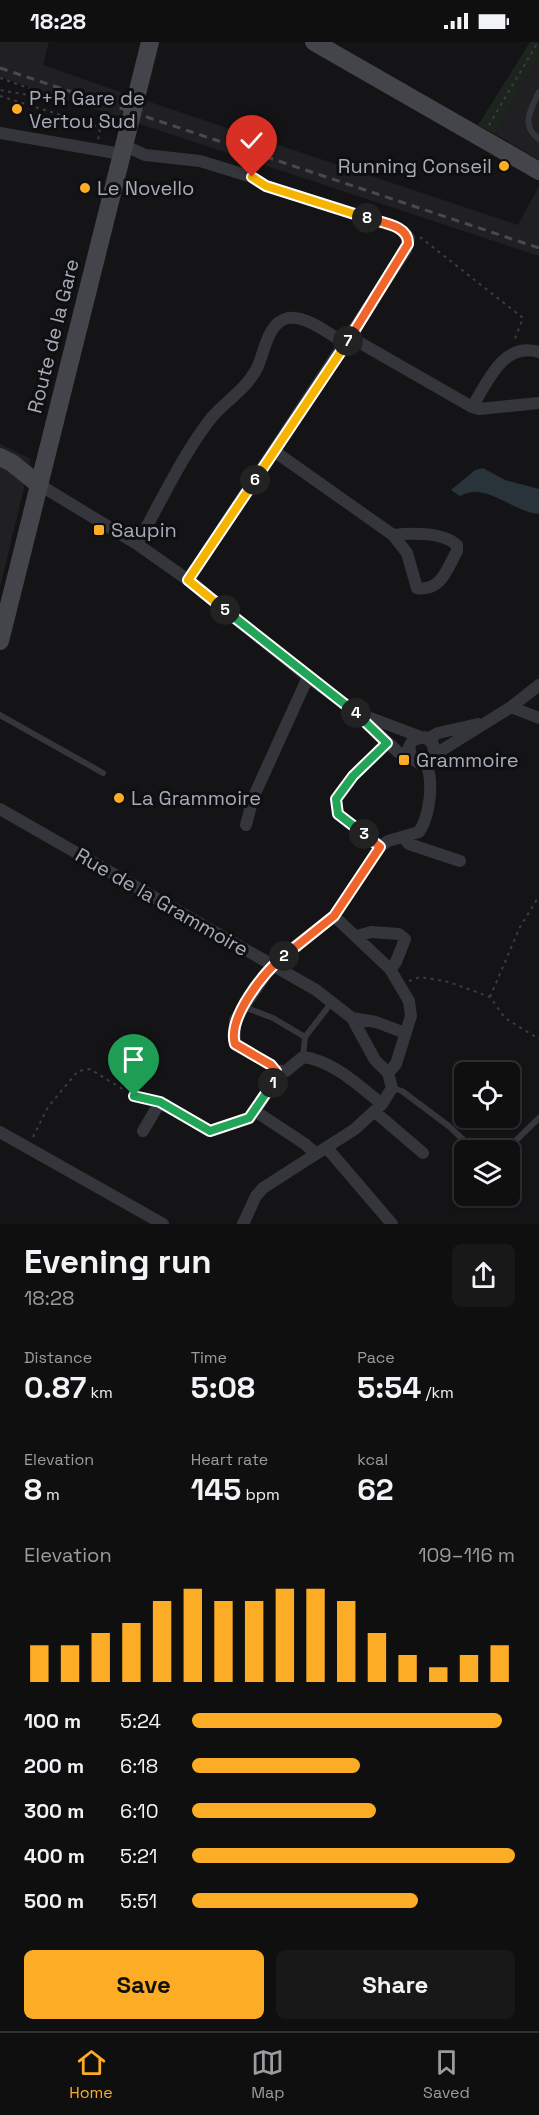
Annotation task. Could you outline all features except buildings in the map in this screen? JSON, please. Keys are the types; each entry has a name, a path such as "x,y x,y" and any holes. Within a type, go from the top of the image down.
{"main road":[{"name":"Route de la Gare","path":"0,641 150,42"},
{"path":"314,42 539,171"},
{"path":"0,457 38,484"}],"street":[{"path":"0,133 97,149 122,149 200,161 252,177 266,186 396,227 409,238 405,250 348,341 188,580"},
{"path":"137,544 213,416 239,394 255,371 272,329 280,321 290,318 302,319 472,407 479,409 539,403"},
{"path":"472,407 500,363 512,352 526,350 539,352"},
{"path":"274,451 393,535 407,553 417,588 427,590 437,586 457,551 457,544 451,540 413,533 393,535"},
{"path":"38,484 137,544 188,580 308,677 354,711 398,752 410,756 419,763 430,759 488,722 539,685"},
{"path":"246,825 253,798 308,677"},
{"path":"511,707 539,718"},
{"path":"276,1071 271,1065 235,1044 236,1020 243,1006 272,965 334,916 380,847 419,832 424,825 430,784 430,759 435,747 424,738 354,711"},
{"path":"410,756 411,744 424,738 488,722"},
{"name":"Rue de la Grammoire","path":"0,809 272,965 332,1002 352,1017 375,1060 388,1073"},
{"path":"403,837 409,844 460,861"},
{"path":"243,1224 255,1196 263,1188 315,1153 327,1148 379,1108 392,1088 388,1073 396,1064 411,1016 409,1002 390,969 334,916"},
{"path":"357,936 371,932 399,934 405,939 396,962 390,969"},
{"name":"Rue de la Grammoire","path":"352,1017 376,1022 405,1033"},
{"path":"276,1071 286,1071 303,1057 315,1058 341,1071 423,1153"},
{"path":"134,1096 160,1102 210,1131 249,1118 274,1081 276,1071"},
{"path":"143,1131 160,1102"},
{"path":"255,1111 315,1153"},
{"path":"0,1132 163,1224"},
{"path":"327,1148 392,1224"}],"lane":[{"path":"539,92 529,113 528,124 529,131 539,139"},
{"path":"0,715 103,773"},
{"path":"380,847 338,814 336,799 353,776 387,743"},
{"path":"303,1057 306,1037 332,1002"},
{"path":"243,1006 273,1018 306,1037"},
{"path":"392,1088 402,1091 464,1140"},
{"path":"516,1140 539,1118"}],"path":[{"path":"481,138 538,42"},
{"path":"0,78 48,95 46,98 0,90"},
{"path":"0,96 96,126 100,131 97,149"},
{"path":"409,238 422,237 523,318 512,352"},
{"path":"490,997 519,927 539,896"},
{"path":"400,984 420,977 449,982 490,997 505,1018 539,1039"},
{"path":"28,1148 48,1107 78,1071 90,1069 134,1096"}],"shaded area":[{"path":"0,42 49,42 43,65 126,94 121,118 0,77"},
{"path":"530,42 539,42 539,56 495,134 478,125"},
{"path":"539,56 539,160 495,134"},
{"path":"144,100 518,225 539,186 539,256 137,123"},
{"path":"0,444 31,459 0,587"},
{"path":"483,468 505,480 539,489 539,514 480,492 470,492 460,496 451,490 475,470"}],"railway":[{"path":"0,68 539,248"}],"place":[{"name":"P+R Gare de Vertou Sud","path":"17,109"},
{"name":"Running Conseil","path":"504,166"},
{"name":"Le Novello","path":"85,188"},
{"name":"Saupin","path":"99,530"},
{"name":"Grammoire","path":"404,760"},
{"name":"La Grammoire","path":"119,798"}],"route":[{"path":"134,1096 160,1102 210,1131 249,1118 274,1081 276,1071 271,1065 235,1044 236,1020 243,1006 272,965 334,916 380,847 338,814 335,806 336,799 353,776 387,743 354,711 308,677 188,580 350,337 405,250 409,238 396,227 266,186 252,177"}]}
